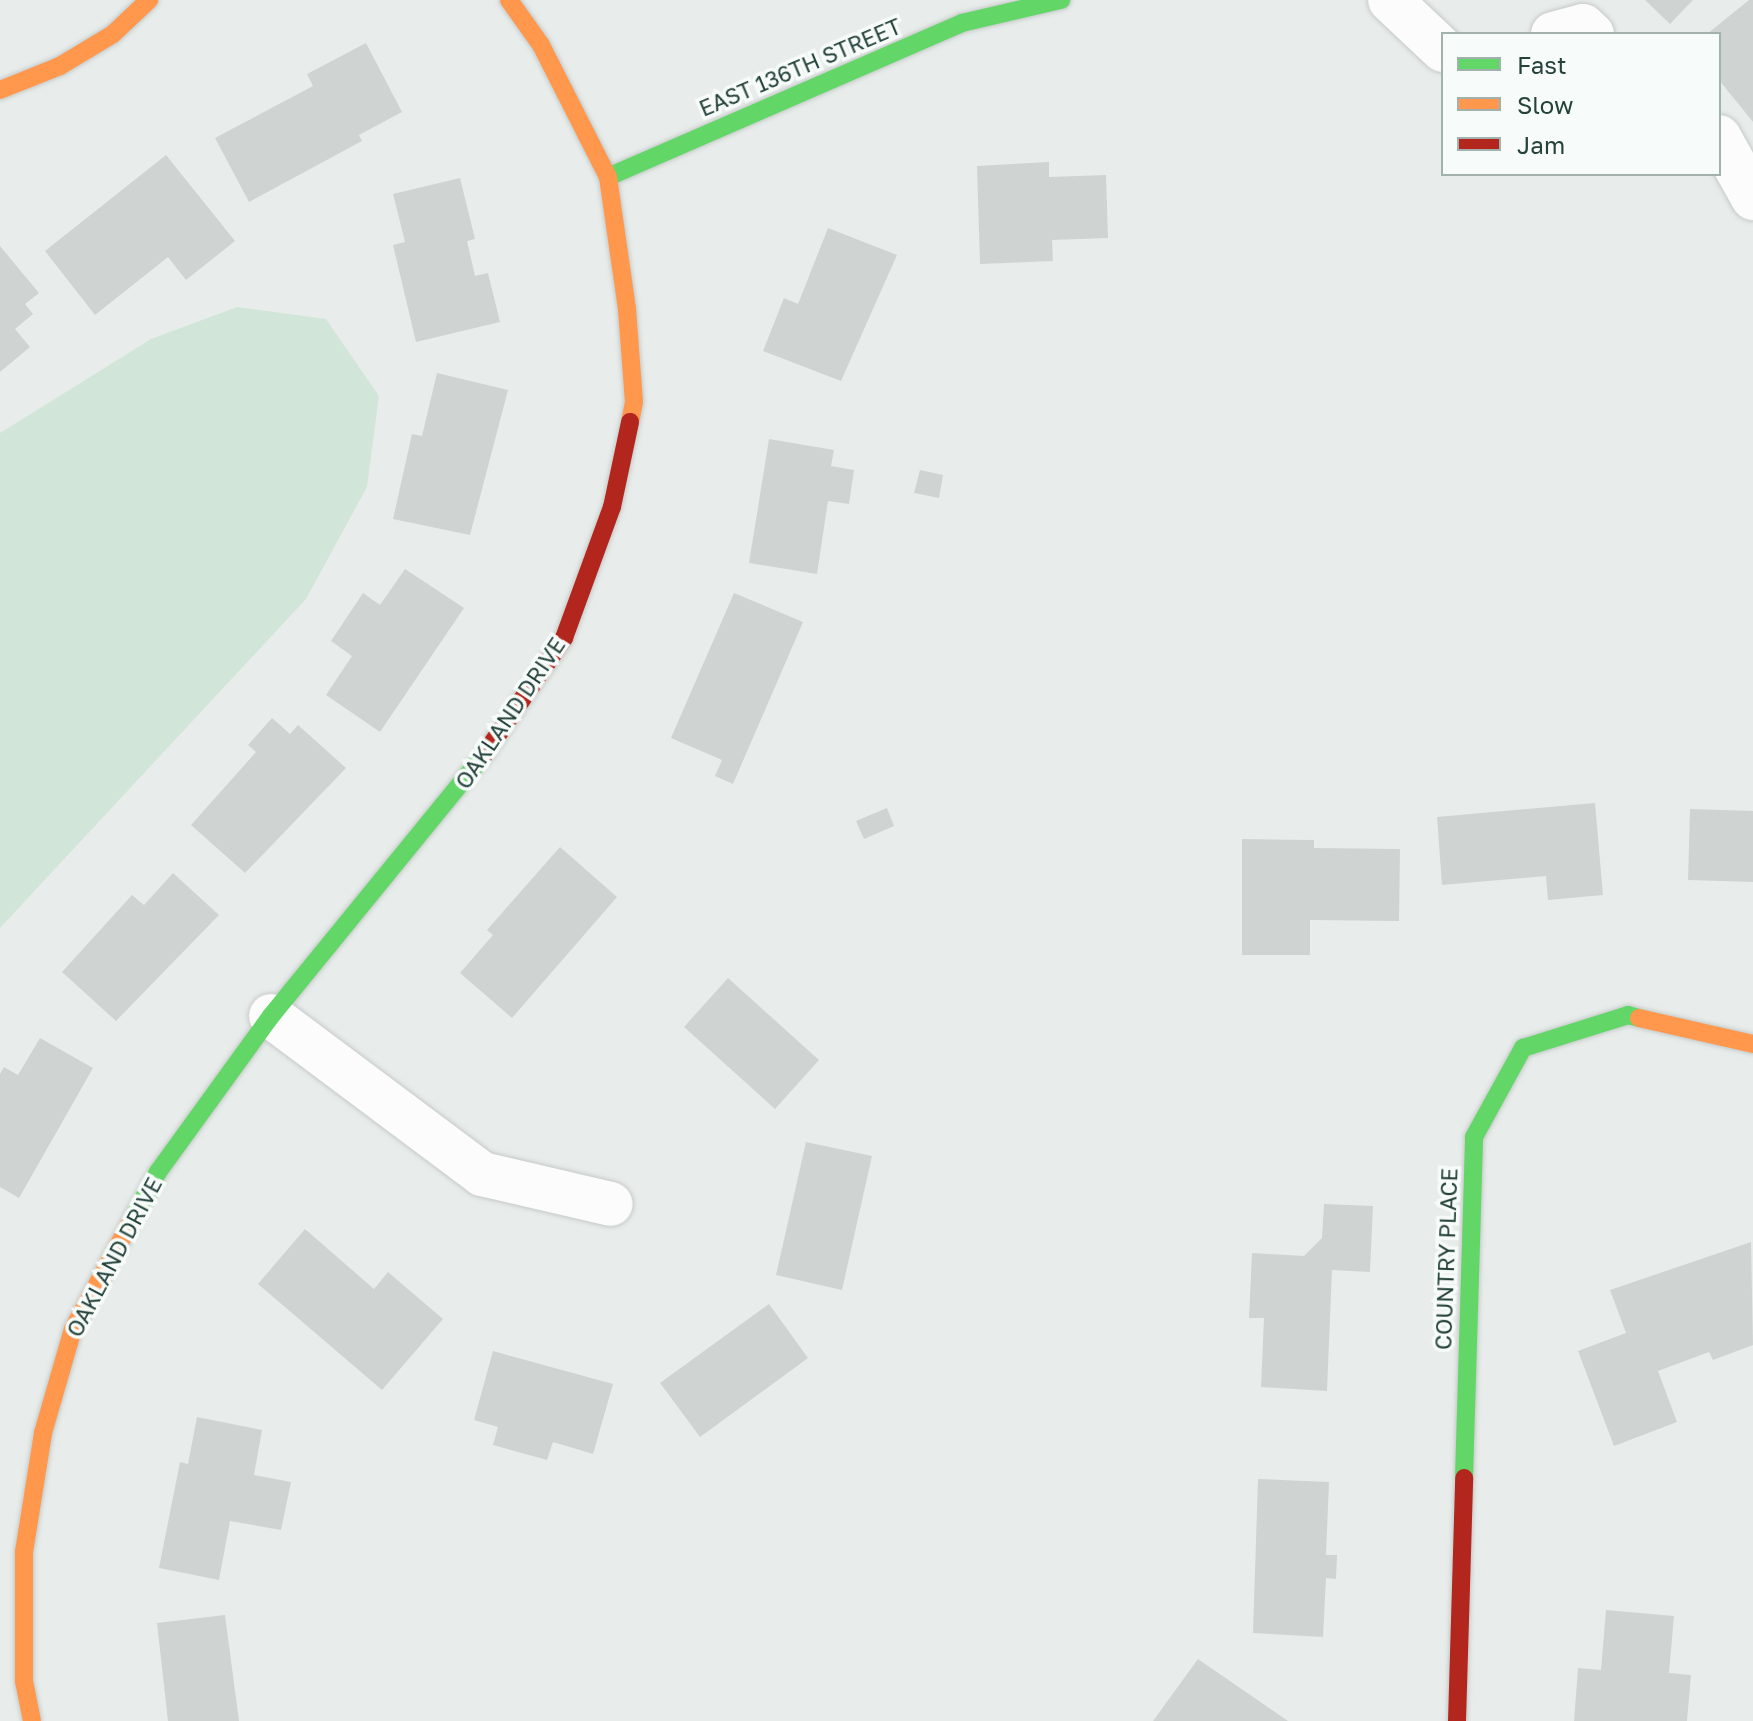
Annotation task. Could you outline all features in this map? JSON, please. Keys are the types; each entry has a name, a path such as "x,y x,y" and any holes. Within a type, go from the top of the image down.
{"street":[{"path":"0,90 60,66 113,34 149,0"},
{"name":"OAKLAND DRIVE","path":"32,1721 24,1681 24,1552 43,1433 73,1329 158,1172 271,1016 471,774 564,638 612,507 634,402 627,309 608,177 541,45 509,0"},
{"name":"EAST 136TH STREET","path":"608,177 962,23 1061,0"},
{"path":"1390,0 1441,48"},
{"path":"1560,32 1583,26 1590,32"},
{"path":"1721,141 1753,198"},
{"name":"COUNTRY PLACE","path":"1457,1721 1474,1137 1523,1048 1628,1015 1753,1044"},
{"path":"271,1016 482,1174 611,1204"}],"green space":[{"path":"237,307 326,319 379,396 367,487 306,599 0,928 0,433 151,339"}],"building":[{"path":"1645,0 1693,0 1670,24"},
{"path":"1753,0 1753,122 1721,82 1721,32 1709,32"},
{"path":"366,43 402,112 359,135 362,141 249,202 215,138 313,86 307,74"},
{"path":"166,155 235,241 186,280 168,257 95,315 45,251"},
{"path":"1049,162 1049,177 1106,175 1108,238 1052,240 1053,261 980,264 977,166"},
{"path":"460,178 475,239 467,241 475,276 488,273 500,322 416,342 393,245 405,242 393,194"},
{"path":"828,228 897,255 841,381 763,351 784,298 798,304"},
{"path":"0,246 39,293 25,304 33,314 15,329 30,347 0,372"},
{"path":"437,373 508,390 470,535 393,519 412,434 422,436"},
{"path":"769,439 834,450 831,466 854,470 849,504 828,501 817,574 749,563"},
{"path":"920,470 943,475 939,498 914,493"},
{"path":"405,569 464,608 380,732 326,695 352,656 331,641 363,593 380,605"},
{"path":"734,593 803,622 733,784 715,776 722,760 671,738"},
{"path":"272,718 290,734 298,725 346,768 245,873 191,825 256,752 248,745"},
{"path":"1595,803 1603,895 1548,900 1546,876 1442,885 1437,817"},
{"path":"887,808 894,826 864,839 856,821"},
{"path":"1690,809 1753,811 1753,882 1688,880"},
{"path":"1242,839 1314,840 1314,848 1400,849 1399,921 1310,920 1310,955 1242,955"},
{"path":"560,847 617,897 512,1018 460,973 493,935 487,930"},
{"path":"173,873 219,915 116,1021 62,972 132,895 144,905"},
{"path":"728,978 819,1060 775,1109 684,1027"},
{"path":"40,1038 93,1068 19,1198 0,1187 0,1074 4,1067 18,1075"},
{"path":"806,1142 872,1156 842,1290 776,1275"},
{"path":"1324,1204 1373,1206 1370,1272 1332,1270 1327,1391 1261,1387 1264,1318 1249,1318 1252,1253 1304,1256 1322,1238"},
{"path":"305,1229 374,1289 388,1272 443,1319 382,1390 258,1284"},
{"path":"1751,1242 1753,1345 1713,1360 1709,1352 1658,1371 1677,1422 1614,1446 1578,1351 1626,1333 1610,1290"},
{"path":"769,1304 808,1358 700,1437 660,1383"},
{"path":"493,1351 613,1384 593,1454 553,1442 547,1460 493,1445 498,1427 474,1420"},
{"path":"197,1417 262,1430 254,1475 291,1482 281,1530 230,1521 219,1580 159,1568 180,1462 188,1464"},
{"path":"1258,1479 1329,1482 1326,1555 1337,1555 1336,1579 1326,1578 1323,1637 1253,1633"},
{"path":"1606,1610 1674,1616 1669,1673 1691,1675 1687,1721 1574,1721 1578,1668 1601,1670"},
{"path":"225,1615 239,1721 168,1721 157,1623"},
{"path":"1198,1659 1288,1721 1153,1721"}],"traffic: fast":[{"path":"608,177 962,23 1061,0"},
{"path":"134,1216 158,1172 271,1016 484,755"},
{"path":"1464,1478 1474,1137 1523,1048 1628,1015 1639,1018"}],"traffic: slow":[{"path":"0,90 60,66 113,34 149,0"},
{"path":"509,0 541,45 608,177 627,309 634,402 630,422"},
{"path":"1639,1018 1753,1044"},
{"path":"32,1721 24,1681 24,1552 43,1433 73,1329 134,1216"}],"traffic: jam":[{"path":"484,755 564,638 612,507 630,422"},
{"path":"1457,1721 1464,1478"}]}
